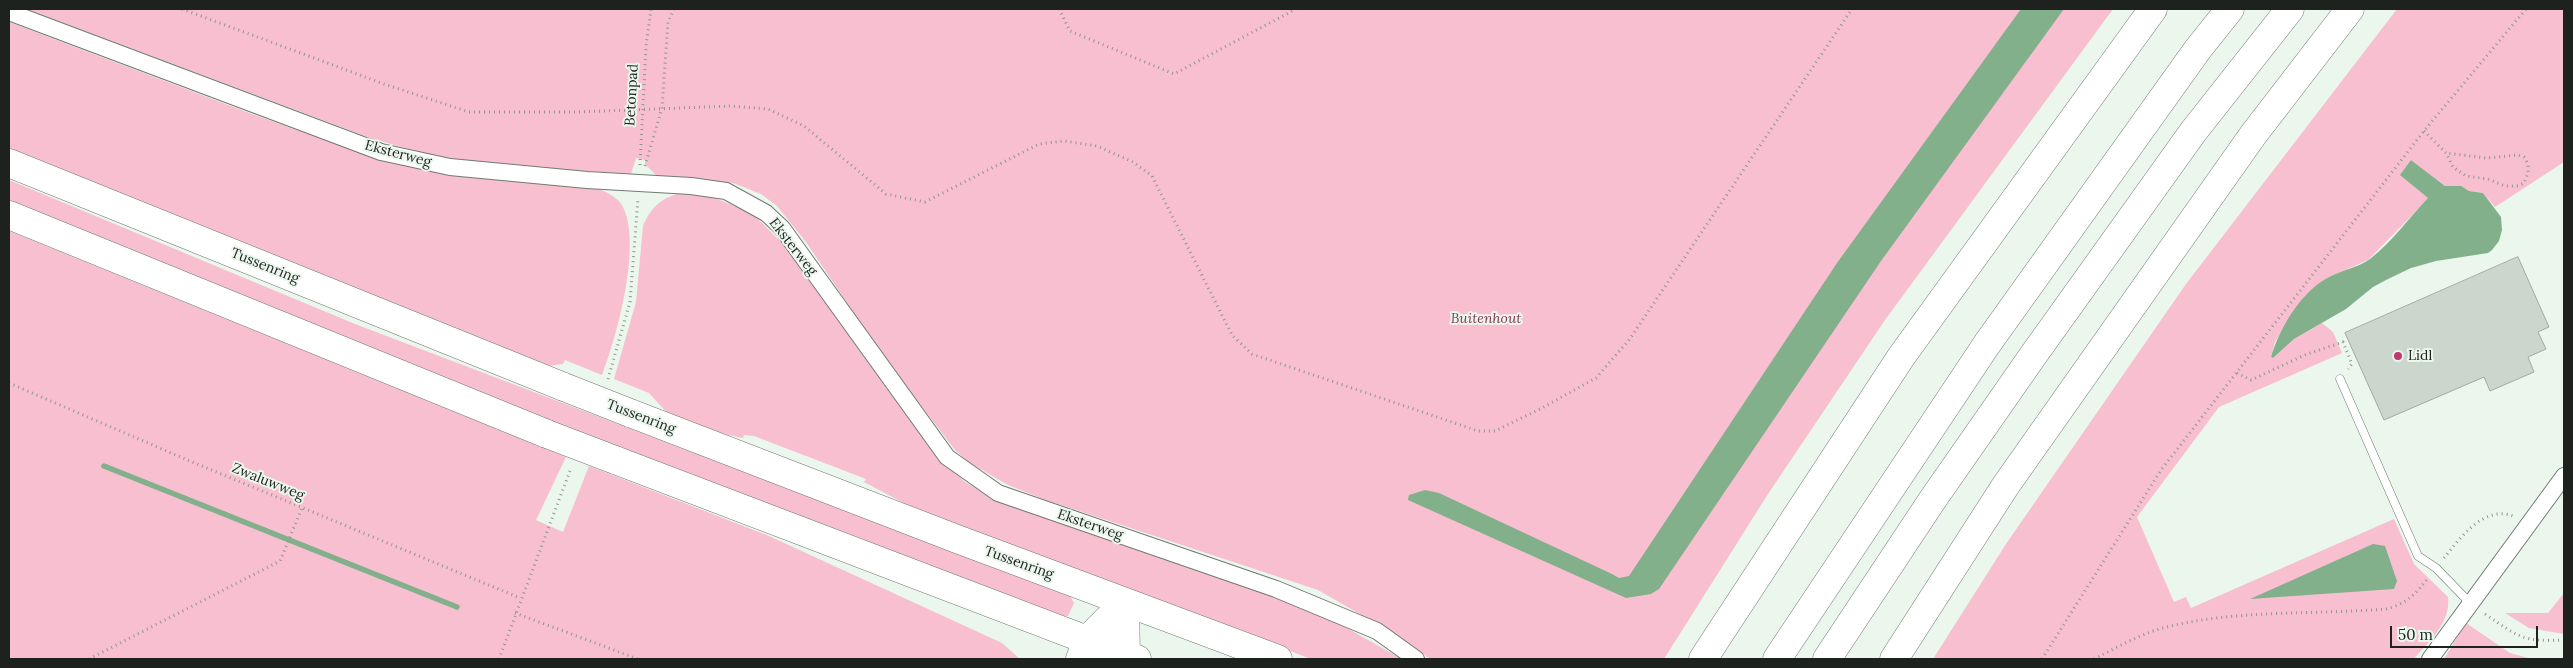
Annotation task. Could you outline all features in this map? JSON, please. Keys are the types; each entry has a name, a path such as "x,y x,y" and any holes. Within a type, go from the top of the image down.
{"highway":[{"path":"1703,659 1901,357 2153,9"},
{"path":"1777,659 1987,344 2198,49 2230,9"},
{"path":"1827,659 1933,499 2032,357 2193,132 2290,9"},
{"path":"1894,659 2006,485 2253,135 2350,9"},
{"name":"Tussenring","path":"9,163 630,413 1278,659"},
{"path":"9,215 1084,650 1130,658 1125,602"},
{"path":"1084,650 1125,602"}],"street":[{"name":"Eksterweg","path":"9,12 382,152 450,167 726,191 766,213 782,228 947,457 998,493 1276,589 1377,632 1416,659"},
{"path":"2430,659 2564,476"}],"lane":[{"path":"2340,379 2418,556 2436,568 2471,604"}],"path":[{"path":"182,9 384,84 469,112 731,106 768,109 804,126 886,194 926,202 1039,144 1064,141 1096,146 1133,162 1152,176 1232,335 1252,354 1478,431 1495,431 1596,378 1629,340 1852,9"},
{"name":"Betonpad","path":"639,183 646,46 651,9"},
{"path":"639,183 662,108 668,22 674,9"},
{"path":"1059,9 1070,30 1174,74 1296,9"},
{"path":"2042,659 2161,470 2424,131 2526,9"},
{"path":"2424,131 2446,153 2453,167 2466,176 2488,179 2505,186 2518,186 2524,182 2528,173 2528,164 2524,157 2518,155 2486,158 2446,153"},
{"path":"2237,373 2251,380 2307,354 2342,342 2352,364 2340,379"},
{"name":"Zwaluwweg","path":"9,383 302,508 520,598 515,613"},
{"path":"89,659 280,561 302,508"},
{"path":"2094,659 2138,636 2163,628 2214,618 2386,609 2400,605 2415,595 2459,540 2486,517 2498,513 2508,514 2520,518 2527,527"},
{"path":"2471,604 2520,638 2536,641 2564,640"},
{"path":"499,659 515,613 638,659"}],"green space":[{"name":"Buitenhout","path":"26,9 2113,9 1885,320 1768,494 1664,659 1430,659 1384,628 1318,590 1046,500 1008,485 970,463 955,450 885,359 806,242 777,206 761,194 733,183 658,177 645,164 645,160 636,158 631,174 458,163 373,139"},
{"path":"2397,9 2564,9 2564,162 2495,207 2483,193 2469,191 2461,187 2445,186 2411,160 2429,198 2368,260 2329,277 2295,310 2275,342 2271,357 2273,358 2294,339 2322,323 2333,332 2342,353 2219,407 2137,517 2174,602 2186,597 2191,608 2394,519 2414,564 2448,597 2446,615 2438,631 2414,659 1933,659 2006,544 2186,284"},
{"path":"9,22 252,114 387,162 487,179 599,189 616,198 623,207 628,224 630,244 629,267 620,315 602,375 565,360 563,364 540,367 9,158"},
{"path":"9,180 355,324 1070,596 1074,603 1068,616 1059,617 997,599 9,207"},
{"path":"682,193 715,198 753,214 783,244 951,469 965,482 992,497 1286,600 1343,626 1402,659 1311,659 915,509 864,482 866,479 754,436 744,435 743,438 714,432 670,416 649,393 614,379 636,302 643,226 650,213 658,204 669,197"},
{"path":"9,231 566,457 536,520 563,532 589,466 769,536 1002,643 1020,659 9,659"},
{"path":"2564,593 2564,634 2529,628 2505,613 2548,613"},
{"path":"2466,623 2510,653 2532,659 2444,659"}],"shaded area":[{"path":"2021,9 2064,9 1881,261 1659,589 1651,594 1626,598 1408,500 1409,495 1425,490 1439,493 1619,578 1629,576 1837,263"},
{"path":"2411,160 2445,186 2461,186 2469,191 2483,193 2501,217 2502,230 2499,241 2488,253 2436,261 2411,268 2386,280 2373,287 2346,309 2294,339 2273,358 2271,357 2280,334 2293,310 2311,290 2320,282 2361,264 2378,253 2428,198 2400,175"},
{"path":"2373,544 2385,546 2397,581 2394,589 2250,599"}],"building":[{"path":"2518,257 2549,327 2538,332 2546,349 2528,357 2534,372 2490,391 2484,377 2384,420 2345,333"}],"waterway":[{"path":"104,466 457,607"}],"place":[{"name":"Lidl","path":"2398,356"}]}
